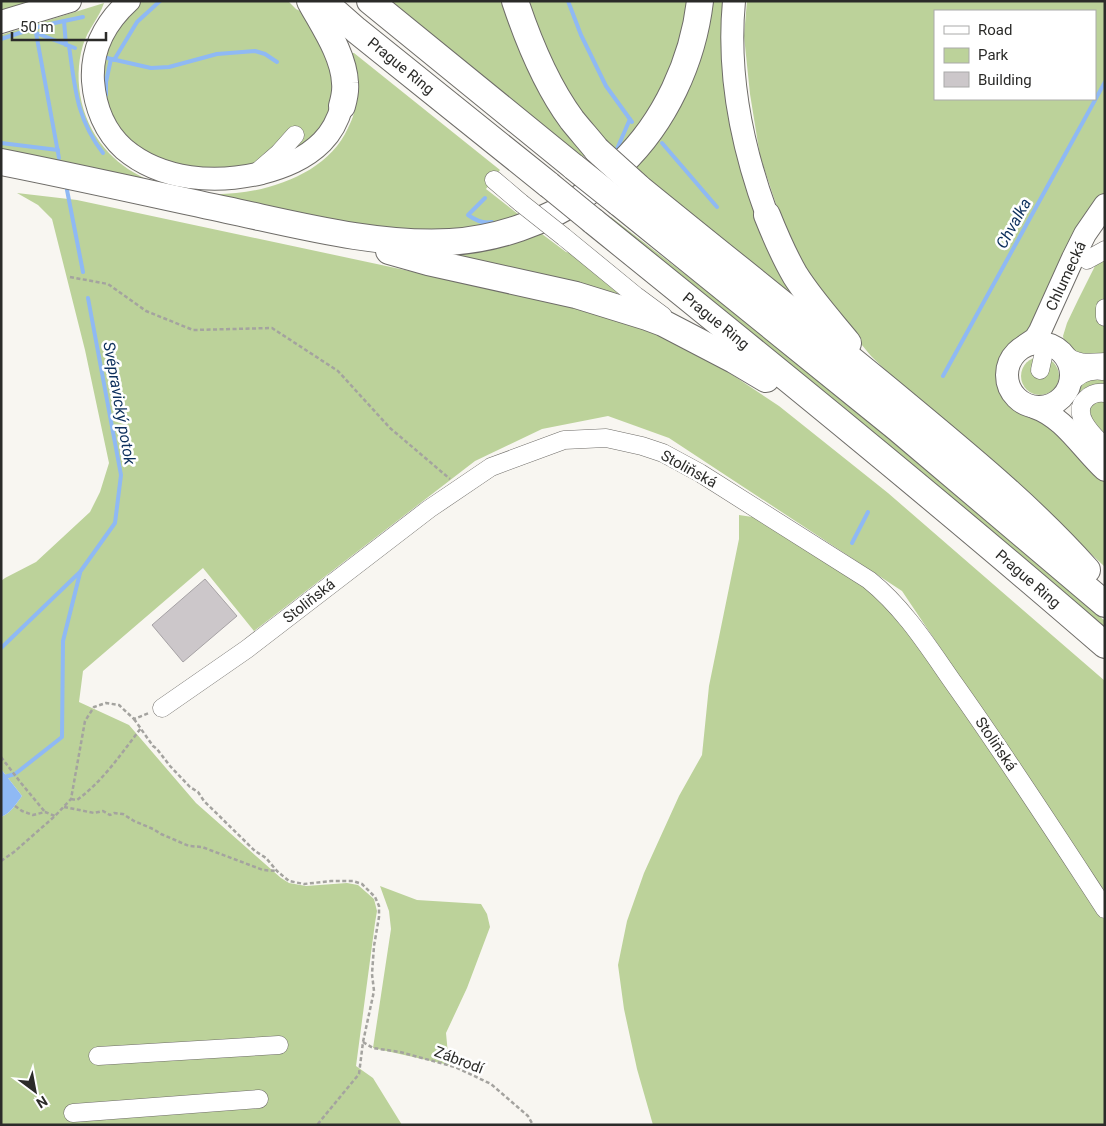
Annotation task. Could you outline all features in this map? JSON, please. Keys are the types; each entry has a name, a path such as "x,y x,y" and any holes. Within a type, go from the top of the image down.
{"highway":[{"path":"310,1 341,62 346,84 342,106"},
{"name":"Prague Ring","path":"324,1 356,30 549,185 995,550 1105,645"},
{"name":"Prague Ring","path":"370,1 574,167 628,195 897,428 1105,604"},
{"path":"515,1 539,62 554,92 572,120 597,150 628,195 881,384 954,444 1012,495 1070,551 1105,589"},
{"path":"1,162 282,222 367,238 450,242 484,237 515,229 542,218 582,197 602,182 632,152 657,119 674,90 687,60 696,27 700,1"},
{"path":"767,215 796,276 816,304 881,384"},
{"path":"282,222 428,262 576,295 647,317 702,343 747,368 849,430"}],"main road":[{"path":"1,22 70,1"},
{"path":"129,1 115,16 103,34 97,49 94,66 94,89 102,118 112,135 125,150 156,168 193,178 219,180 275,170 290,164 322,143 339,118 342,106"},
{"path":"734,1 733,49 735,85 740,118 751,168 767,215"},
{"name":"Chlumecká","path":"1098,228 1073,258 1040,332 1035,339 1049,348 1056,343 1058,322 1096,255 1098,228 1105,205"},
{"path":"1105,456 1082,433 1070,416 1066,403 1071,380 1068,361 1049,348 1018,351 1011,359 1007,369 1007,380 1010,390 1016,398 1024,403 1042,409 1054,417 1105,470"},
{"path":"1034,407 1053,404 1061,398 1068,388"}],"lane":[{"path":"254,175 279,153 295,135"},
{"path":"494,180 636,296 702,343"},
{"path":"1105,308 1105,317"},
{"path":"1040,370 1049,348 1074,361 1084,363 1105,362"},
{"path":"1068,388 1074,379 1083,373 1093,371 1105,372"},
{"path":"1105,393 1094,394 1089,397 1082,404 1080,414 1086,425 1105,447"},
{"name":"Stoliňská","path":"162,708 247,649 429,509 491,467 564,440 606,438 663,453 700,473 869,580 883,592 908,619 991,736 1105,909"},
{"path":"98,1056 279,1045"},
{"path":"72,1113 259,1099"}],"path":[{"path":"70,277 108,284 146,311 193,330 272,328 338,371 390,428 461,488"},
{"path":"1,862 72,799 84,721 94,708 106,703 119,705 134,719 153,746 190,788 198,792 204,801 255,851 266,858 289,881 304,884 353,881 362,884 375,897 379,906 380,917 374,946 372,974 374,991 363,1042 359,1074 317,1125"},
{"path":"134,719 162,708"},
{"path":"72,799 77,800 88,792 111,768 141,728"},
{"path":"1,756 45,812 55,816"},
{"path":"15,806 33,815 45,812"},
{"path":"64,807 94,813 103,811 110,815 114,813 123,814 161,834 190,846 202,847 264,870 277,871"},
{"name":"Zábrodí","path":"363,1042 374,1048 400,1052 455,1067 491,1084 528,1116 532,1125"}],"green space":[{"path":"1,1 49,1 1,16"},
{"path":"140,1 288,1 296,9 304,13 337,72 328,124 282,163 303,140 292,129 265,157 238,172 158,162 114,128 99,65 124,15"},
{"path":"391,1 506,1 588,151 582,158"},
{"path":"525,1 692,1 669,83 619,155 572,105"},
{"path":"712,1 725,1 723,17 797,304 632,167"},
{"path":"747,1 1105,1 1105,192 1039,312 1035,325 1007,352 1000,371 1000,382 1004,394 1013,405 1023,412 1042,417 1105,480 1105,567 1032,498 906,390 871,356 833,310 803,265 777,207 760,156 750,94 744,36"},
{"path":"104,3 83,45 79,74 82,102 92,130 109,153 128,169 150,181 1,154 1,35"},
{"path":"348,53 354,53 500,170 486,189 523,218 481,229 386,231 210,194 229,194 270,187 308,171 325,159 338,145 352,120 354,112 355,101"},
{"path":"17,193 77,200 569,305 628,322 677,342 719,366 779,406 888,493 1105,681 1105,893 902,591 669,438 608,416 542,429 475,461 254,631 203,568 83,671 79,702 129,725 196,803 281,878 289,883 306,886 347,883 358,885 374,899 377,911 356,1066 373,1078 402,1125 1,1125 1,817 10,811 22,796 1,769 1,581 36,562 90,512 100,492 109,463 85,350 52,219 38,205"},
{"path":"611,217 791,356 1050,573 1105,621 1105,633 608,221"},
{"path":"538,231 566,252 571,253 620,294 437,251"},
{"path":"1105,256 1105,297 1103,300 1102,322 1105,327 1105,358 1089,359 1069,351 1063,336 1067,323 1096,264"},
{"path":"1040,357 1053,363 1059,376 1053,389 1040,395 1027,389 1021,376 1027,363"},
{"path":"1105,377 1105,384 1089,386 1074,396 1080,382"},
{"path":"1105,399 1105,442 1086,409 1088,405"},
{"path":"739,515 759,518 874,592 914,637 1105,921 1105,1125 653,1125 637,1069 624,1009 618,965 627,921 644,873 679,796 702,755 709,686 739,539"},
{"path":"380,886 417,900 481,904 487,914 490,927 467,988 446,1033 449,1065 373,1048 391,929 389,911"}],"water":[{"path":"1,769 22,796 10,811 1,817"}],"building":[{"path":"205,579 237,616 183,662 152,625"}],"waterway":[{"path":"114,60 137,22 160,1"},
{"path":"568,1 581,35 606,86 632,122"},
{"path":"64,21 83,17"},
{"path":"1,39 41,26 64,21 66,45"},
{"name":"Svépravický potok","path":"36,33 59,158"},
{"path":"36,33 75,48"},
{"path":"69,46 75,89 82,115 94,140 103,153"},
{"path":"107,58 151,68 169,67 217,54 255,51 265,54 277,62"},
{"path":"106,95 106,82 111,59"},
{"name":"Chvalka","path":"1096,98 1105,82"},
{"name":"Chvalka","path":"943,376 1095,100"},
{"path":"613,153 617,149 630,119"},
{"path":"1,143 58,150"},
{"path":"662,143 717,207"},
{"name":"Svépravický potok","path":"67,190 83,272"},
{"path":"485,198 468,215 479,221 492,222"},
{"name":"Svépravický potok","path":"1,648 80,572 115,523 121,475 88,298"},
{"name":"Chvalka","path":"852,543 868,512"},
{"path":"1,778 15,774 62,737 63,641 80,573"}]}
